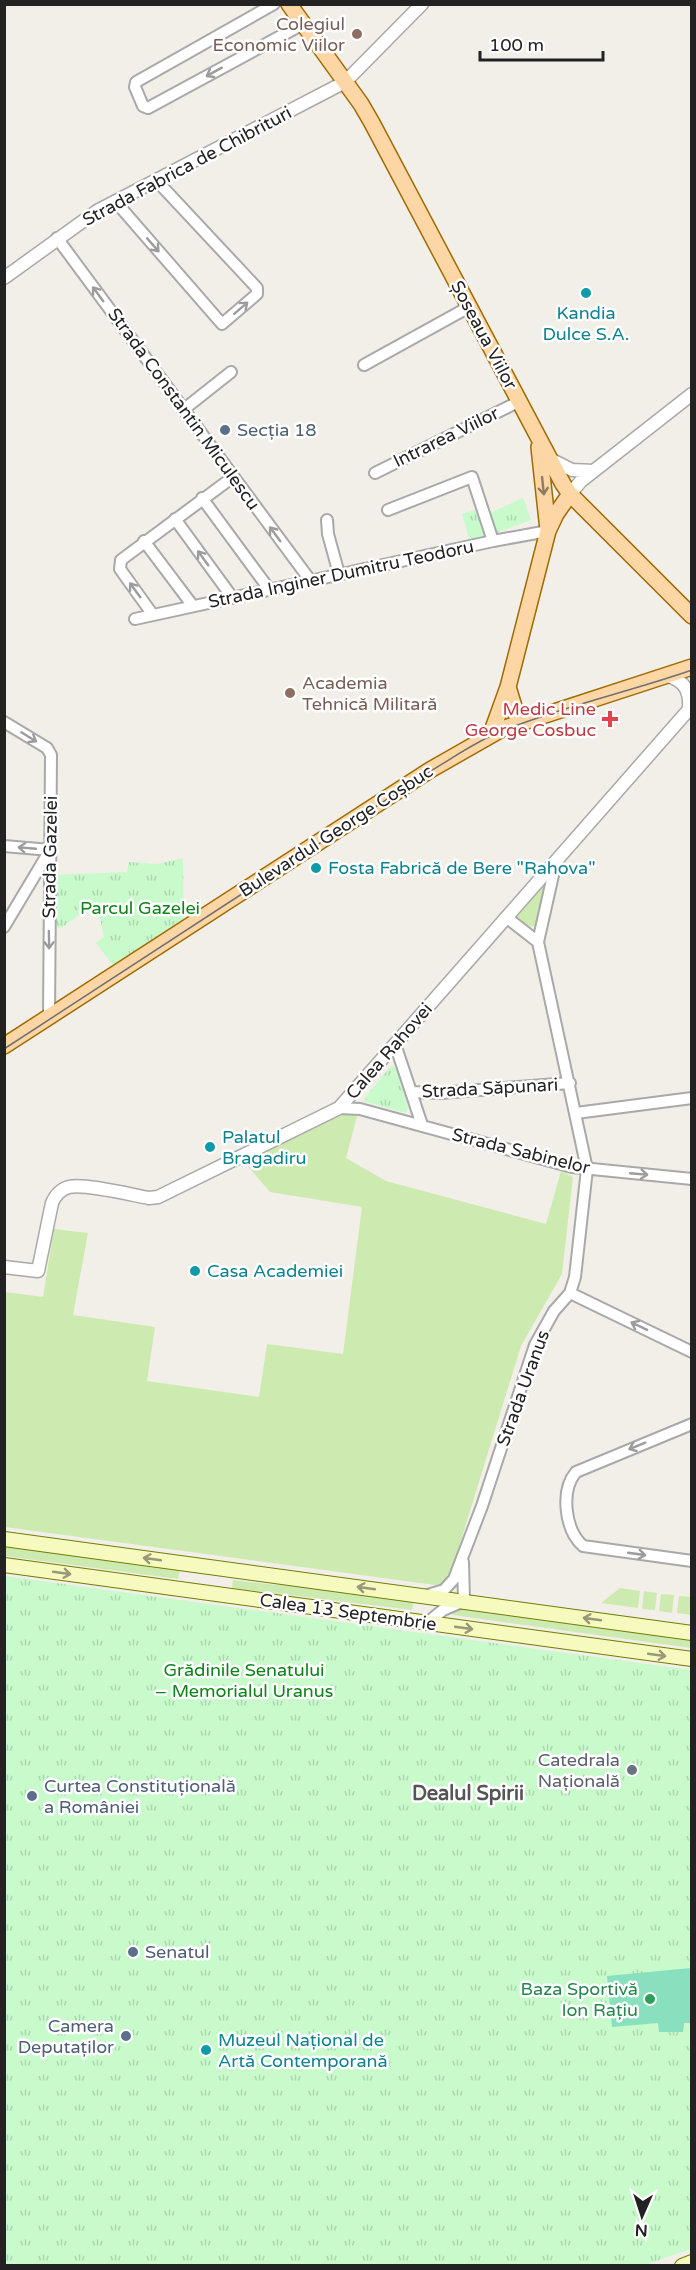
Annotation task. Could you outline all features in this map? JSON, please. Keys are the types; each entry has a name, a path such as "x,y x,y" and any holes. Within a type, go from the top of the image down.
{"main road":[{"name":"Șoseaua Viilor","path":"289,4 372,123 518,402 570,494 692,616"},
{"path":"539,441 548,531"},
{"path":"491,734 508,687 548,531 556,514 570,494"},
{"name":"Bulevardul George Coșbuc","path":"4,1046 430,770 491,734 692,667"},
{"path":"508,687 519,723"},
{"name":"Calea 13 Septembrie","path":"4,1539 692,1633"},
{"name":"Calea 13 Septembrie","path":"4,1565 692,1659"},
{"path":"191,1590 194,1565"},
{"path":"227,1595 230,1569"},
{"path":"682,2265 692,2262"}],"street":[{"path":"274,4 136,82 135,87 143,106 148,108 303,24"},
{"name":"Strada Fabrica de Chibrituri","path":"4,278 57,238 115,201 345,82 422,4"},
{"path":"115,201 222,324 257,294 257,288 156,180"},
{"name":"Strada Constantin Miculescu","path":"57,238 310,580"},
{"path":"364,365 469,307"},
{"path":"183,410 231,372"},
{"path":"570,494 594,471 690,399"},
{"name":"Intrarea Viilor","path":"375,473 518,402"},
{"path":"547,456 561,466 572,470 594,471"},
{"path":"153,615 120,569 119,565 123,558 233,477"},
{"path":"388,510 472,477 493,541"},
{"path":"202,498 269,589"},
{"path":"175,519 232,597"},
{"path":"327,520 328,534 339,574"},
{"name":"Strada Inginer Dumitru Teodoru","path":"135,619 548,531"},
{"path":"144,541 193,606"},
{"path":"668,676 680,681 686,687 690,707"},
{"name":"Calea Rahovei","path":"4,1267 38,1272 52,1203 55,1197 69,1187 149,1198 158,1197 339,1108 690,707"},
{"name":"Strada Gazelei","path":"4,722 47,748 51,755 49,1017"},
{"path":"4,846 50,850 4,927"},
{"name":"Strada Uranus","path":"424,1595 439,1592 448,1587 454,1579 464,1556 535,1345 554,1311 570,1293 575,1277 587,1169 538,942 556,862"},
{"path":"506,917 538,942"},
{"path":"395,1044 422,1125"},
{"name":"Strada Săpunari","path":"411,1092 440,1093 570,1083"},
{"path":"576,1113 692,1098"},
{"name":"Strada Sabinelor","path":"339,1108 360,1109 541,1160 587,1169 692,1179"},
{"path":"570,1293 692,1352"},
{"path":"692,1424 576,1472 567,1486 566,1494 572,1531 577,1541 583,1546 692,1561"},
{"name":"Strada Uranus","path":"464,1556 464,1601"},
{"path":"427,1623 451,1605 464,1601"}],"green space":[{"path":"523,498 531,520 496,533 490,513"},
{"path":"481,508 489,536 470,542 462,514"},
{"name":"Parcul Gazelei","path":"183,858 184,924 115,968 96,943 104,937 98,909 81,914 61,928 49,926 49,875 127,872 129,862 157,864"},
{"path":"538,886 546,890 536,926 527,927 517,919 516,915"},
{"path":"393,1066 396,1068 408,1107 406,1113 363,1100"},
{"path":"341,1112 357,1116 346,1158 386,1181 546,1224 561,1171 573,1177 562,1274 521,1346 449,1579 435,1585 5,1527 5,1292 43,1297 54,1229 88,1233 73,1315 155,1327 147,1381 259,1397 267,1344 343,1354 362,1207 270,1192 244,1162"},
{"path":"5,1546 180,1570 178,1579 5,1556"},
{"name":"Grădinile Senatului – Memorialul Uranus","path":"5,1576 691,1670 691,2249 642,2266 5,2266"},
{"path":"233,1580 414,1601 412,1610 232,1588"},
{"path":"620,1588 640,1591 638,1608 601,1603"},
{"path":"644,1591 657,1593 655,1610 642,1609"},
{"path":"661,1594 674,1595 672,1613 659,1611"},
{"path":"679,1596 691,1597 691,1615 677,1613"},
{"path":"455,1607 691,1640 691,1648 453,1615 450,1611"},
{"name":"Baza Sportivă Ion Rațiu","path":"691,1968 691,2023 684,2023 683,2032 659,2032 658,2023 612,2027 607,1976"}],"tram line":[{"path":"4,1049 429,772 492,735 549,714 692,670"}],"place":[{"name":"Colegiul Economic Viilor","path":"357,34"},
{"name":"Kandia Dulce S.A.","path":"586,293"},
{"name":"Secția 18","path":"225,430"},
{"name":"Academia Tehnică Militară","path":"290,693"},
{"name":"Medic Line George Cosbuc","path":"610,719"},
{"name":"Fosta Fabrică de Bere \"Rahova\"","path":"316,868"},
{"name":"Palatul Bragadiru","path":"210,1147"},
{"name":"Casa Academiei","path":"195,1271"},
{"name":"Catedrala Națională","path":"632,1770"},
{"name":"Curtea Constituțională a României","path":"32,1796"},
{"name":"Senatul","path":"133,1952"},
{"name":"Baza Sportivă Ion Rațiu","path":"650,1999"},
{"name":"Camera Deputaților","path":"126,2036"},
{"name":"Muzeul Național de Artă Contemporană","path":"206,2050"}],"district":[{"name":"Dealul Spirii","path":"468,1794"}]}
